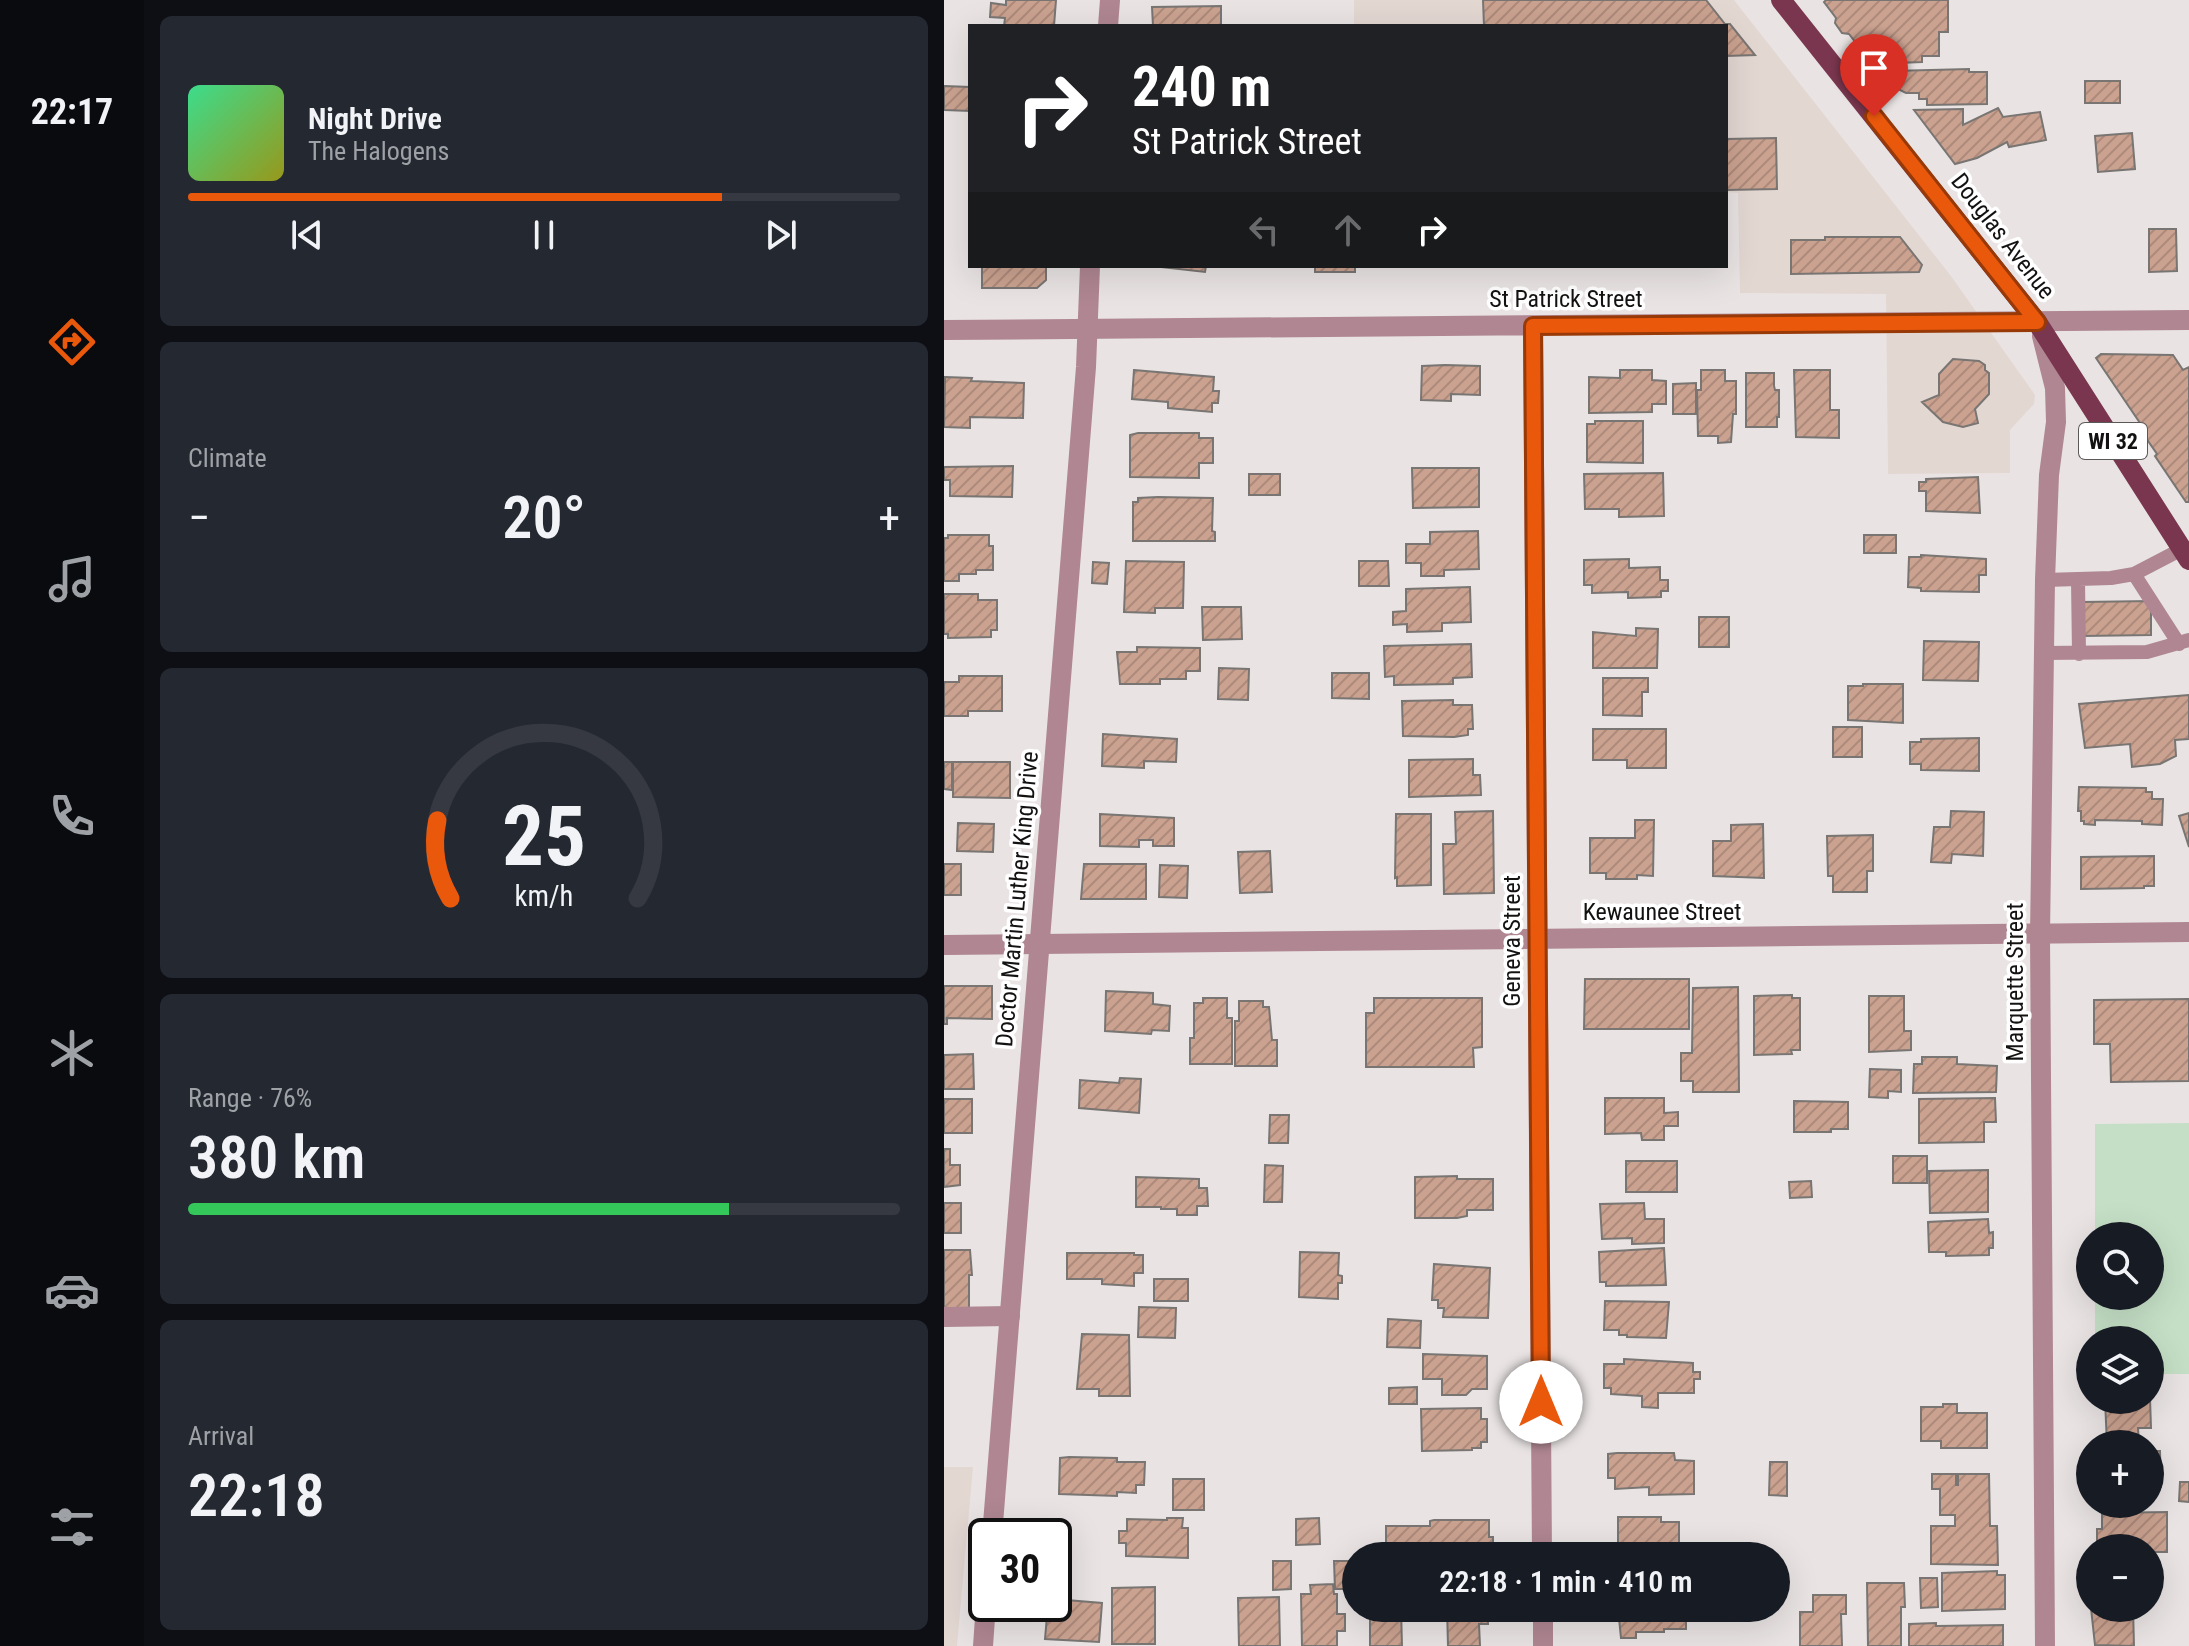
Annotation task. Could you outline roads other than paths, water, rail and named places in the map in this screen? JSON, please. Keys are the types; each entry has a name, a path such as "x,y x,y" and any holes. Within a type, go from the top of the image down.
{"main road":[{"name":"Douglas Avenue","path":"1781,0 2037,322 2186,555"}],"street":[{"path":"1108,24 1110,0"},
{"name":"Doctor Martin Luther King Drive","path":"993,1518 1085,383 1090,268"},
{"name":"St Patrick Street","path":"944,330 2189,320"},
{"name":"Marquette Street","path":"2037,322 2055,388 2056,422 2049,475 2045,580 2040,935 2045,1646"},
{"name":"Geneva Street","path":"1533,326 1542,1542"},
{"name":"Kewaunee Street","path":"944,945 2189,932"},
{"path":"944,1317 1010,1316"},
{"path":"983,1646 985,1622"},
{"path":"1543,1622 1543,1646"}],"lane":[{"path":"2045,580 2134,574 2186,555"},
{"path":"2044,653 2147,652 2184,642 2134,574"},
{"path":"2078,580 2079,654"}]}
